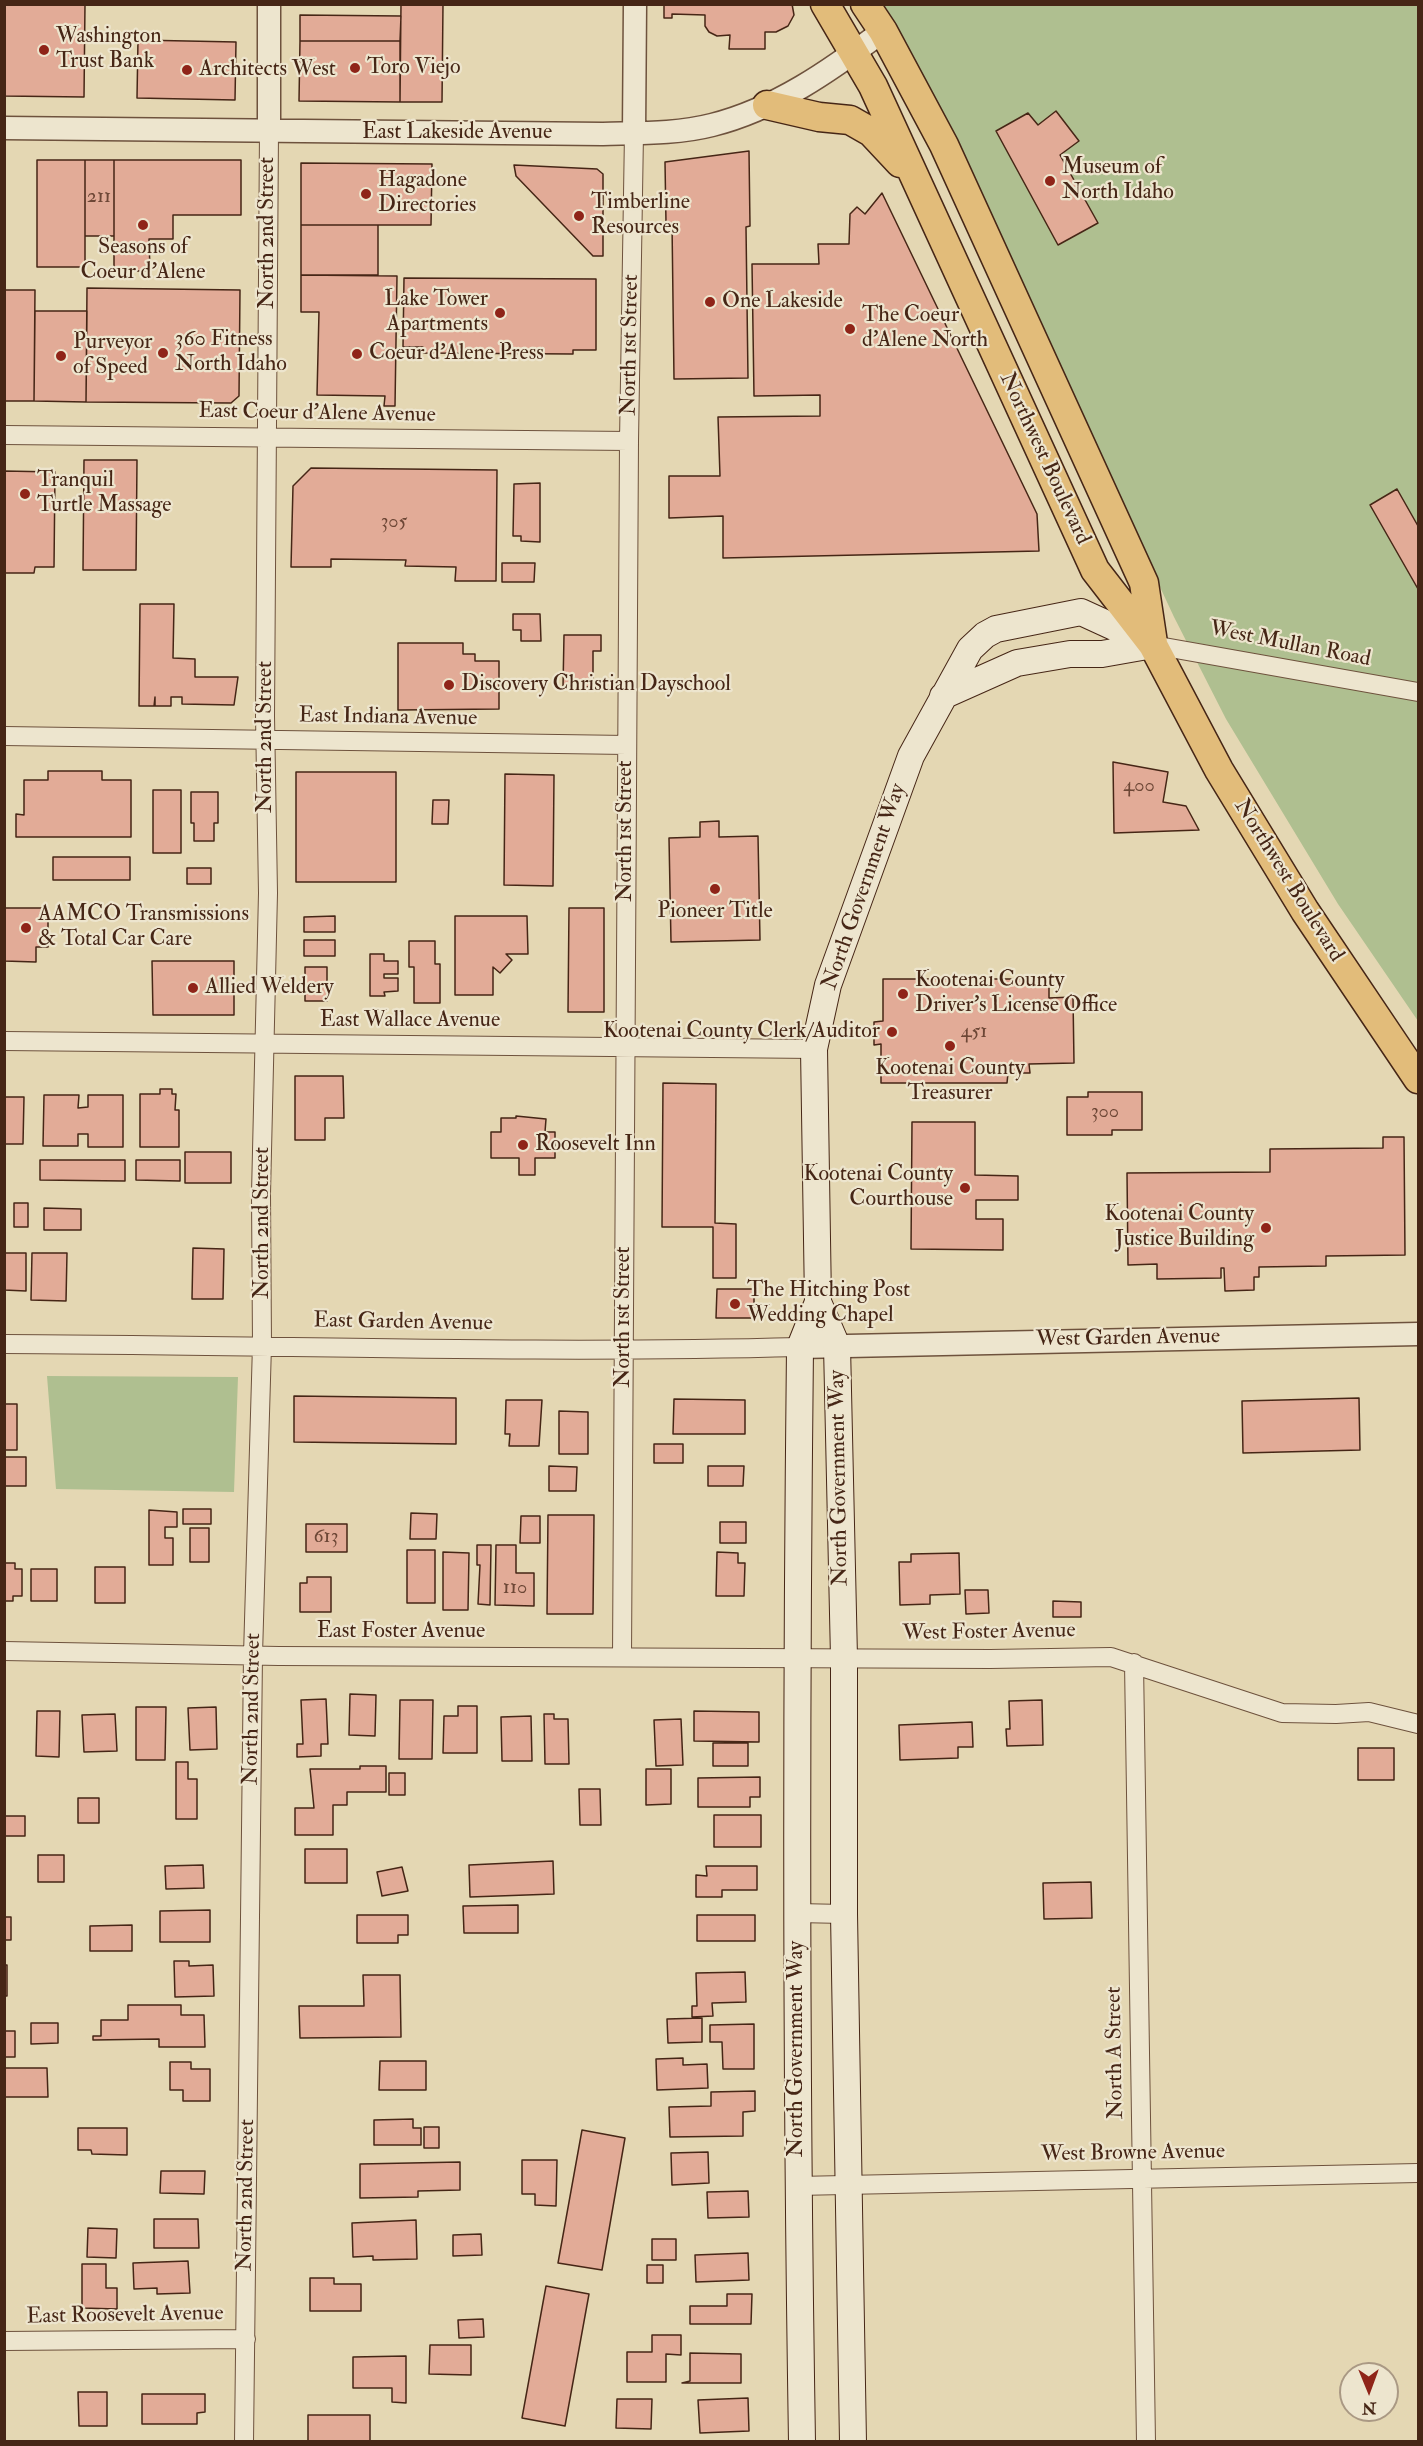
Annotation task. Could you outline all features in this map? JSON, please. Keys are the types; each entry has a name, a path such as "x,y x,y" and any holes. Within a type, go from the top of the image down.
{"main road":[{"name":"Northwest Boulevard","path":"825,4 856,52 1095,570 1153,645 1225,780 1305,910 1419,1078"},
{"name":"Northwest Boulevard","path":"865,4 884,32 970,199 1144,584 1153,645"},
{"path":"767,105 819,117 850,120 861,125 894,155 920,189"},
{"name":"North Government Way","path":"853,2442 844,1914 844,1658 837,1346 818,1302 814,1049 828,986 911,756 970,649 985,635 1015,624 1081,612 1153,645"},
{"path":"943,696 1017,663 1070,654 1102,654 1153,645"},
{"name":"North Government Way","path":"802,2442 797,2186 796,1657 800,1347 818,1302"}],"street":[{"name":"North 2nd Street","path":"244,2442 253,1655 262,1345 261,1194 266,1044 269,4"},
{"name":"North 1st Street","path":"622,1657 629,441 635,4"},
{"name":"East Lakeside Avenue","path":"4,128 634,133 710,126 767,105 829,71 884,32"},
{"name":"East Coeur d'Alene Avenue","path":"4,435 629,441"},
{"name":"West Mullan Road","path":"1153,645 1419,692"},
{"name":"East Indiana Avenue","path":"4,736 627,745"},
{"name":"East Wallace Avenue","path":"4,1041 814,1049"},
{"name":"West Garden Avenue","path":"800,1347 1419,1334"},
{"name":"East Garden Avenue","path":"4,1344 262,1345 623,1351 800,1347"},
{"name":"East Foster Avenue","path":"4,1651 253,1655 796,1657"},
{"path":"796,1657 844,1658"},
{"name":"West Foster Avenue","path":"844,1658 1111,1657 1282,1713 1369,1712 1419,1724"},
{"name":"North A Street","path":"1134,1663 1146,2442"},
{"name":"North Government Way","path":"797,1913 844,1914"},
{"name":"West Browne Avenue","path":"849,2184 1419,2173"},
{"name":"North Government Way","path":"797,2186 849,2184"},
{"name":"East Roosevelt Avenue","path":"4,2342 246,2339"}],"green space":[{"path":"884,5 1418,5 1418,1021 1338,904 1226,719 1174,617 908,47"},
{"path":"47,1376 238,1377 234,1492 56,1489"}],"building":[{"name":"Washington Trust Bank","path":"4,4 85,4 84,97 4,96"},
{"path":"401,4 443,4 442,102 400,102"},
{"path":"664,4 792,4 794,15 788,26 776,32 765,32 765,49 729,49 730,35 717,36 709,32 705,26 705,15 672,14 672,18 664,18"},
{"path":"300,15 401,16 400,41 300,41"},
{"name":"Architects West","path":"138,40 236,42 235,100 137,98"},
{"path":"300,41 400,41 400,102 299,101"},
{"name":"Museum of North Idaho","path":"1056,111 1079,141 1060,155 1098,223 1058,245 996,131 1028,113 1038,125"},
{"name":"One Lakeside","path":"749,151 750,226 746,227 748,378 674,379 672,223 666,223 665,162"},
{"path":"37,160 85,160 85,267 37,267"},
{"path":"85,160 114,160 114,236 85,236"},
{"name":"Seasons of Coeur d'Alene","path":"114,160 241,160 241,215 173,215 173,239 149,239 150,271 114,271"},
{"name":"Hagadone Directories","path":"301,163 432,164 431,225 301,225"},
{"name":"Timberline Resources","path":"514,165 597,169 603,174 603,256 593,256 516,176"},
{"name":"The Coeur d'Alene North","path":"882,193 1037,514 1039,551 723,558 723,516 669,518 669,476 720,476 718,417 820,416 820,395 754,396 752,264 819,264 818,244 849,244 850,214 857,207 865,214"},
{"name":"Coeur d'Alene Press","path":"301,225 378,225 378,275 301,275"},
{"name":"Coeur d'Alene Press","path":"301,275 397,276 395,406 384,406 385,396 317,395 319,312 301,312"},
{"name":"Lake Tower Apartments","path":"404,278 596,279 596,350 573,350 573,354 423,353 423,347 403,347"},
{"name":"360 Fitness North Idaho","path":"87,288 240,290 239,396 231,403 86,402"},
{"path":"4,290 35,290 34,401 4,401"},
{"name":"Purveyor of Speed","path":"35,311 87,311 86,402 34,401"},
{"path":"84,460 137,460 136,570 83,570"},
{"path":"311,468 497,470 496,581 455,581 456,567 405,566 406,560 331,559 331,567 291,567 293,486"},
{"path":"4,471 55,472 54,567 35,567 34,573 4,573"},
{"path":"540,483 540,542 521,541 521,536 513,536 514,484"},
{"path":"1397,489 1418,526 1418,589 1370,505"},
{"path":"502,563 535,563 534,582 502,582"},
{"path":"140,604 174,604 173,658 195,659 195,677 238,677 234,705 182,704 182,697 171,697 171,706 155,706 155,697 154,706 139,706"},
{"path":"513,614 540,614 541,641 521,641 521,630 513,630"},
{"path":"564,635 601,635 601,651 593,651 593,687 563,687"},
{"name":"Discovery Christian Dayschool","path":"398,643 463,643 463,654 475,654 475,661 499,661 499,709 398,710"},
{"path":"1113,762 1168,772 1163,802 1186,806 1199,830 1114,833"},
{"path":"48,771 102,771 102,780 131,780 131,837 16,837 16,814 24,815 24,780 48,780"},
{"path":"296,772 396,772 396,882 296,882"},
{"path":"505,774 554,775 553,886 504,885"},
{"path":"153,790 181,790 181,853 153,853"},
{"path":"191,792 218,792 218,823 214,823 214,841 194,841 194,823 191,823"},
{"path":"433,800 449,800 448,824 432,824"},
{"name":"Pioneer Title","path":"719,821 719,837 758,836 760,940 671,942 669,838 700,837 700,822"},
{"path":"53,857 130,857 130,880 53,880"},
{"path":"187,868 211,868 211,884 187,884"},
{"name":"AAMCO Transmissions & Total Car Care","path":"4,908 48,908 48,947 36,947 36,962 4,961"},
{"path":"569,908 604,908 604,1012 568,1012"},
{"path":"335,916 335,932 304,932 304,917"},
{"path":"455,916 527,916 528,954 506,954 512,960 500,973 493,967 493,995 455,995"},
{"path":"304,940 335,940 335,956 304,956"},
{"path":"409,941 435,941 435,964 440,964 440,1003 414,1003 414,967 409,967"},
{"path":"370,954 384,954 384,961 398,961 398,974 384,974 384,978 398,978 398,991 384,992 385,996 370,996"},
{"name":"Allied Weldery","path":"152,961 234,961 234,1015 153,1015"},
{"path":"305,967 327,967 327,1001 305,1001"},
{"path":"883,979 1049,979 1049,998 1073,997 1074,1063 1029,1064 1030,1073 1008,1073 1007,1083 881,1083 881,1044 874,1045 874,1022 883,1021"},
{"path":"295,1076 343,1076 344,1118 325,1118 325,1140 295,1140"},
{"path":"663,1083 716,1084 715,1223 736,1224 736,1278 713,1278 713,1227 662,1227"},
{"path":"160,1089 172,1089 172,1094 176,1094 175,1110 179,1110 179,1147 140,1147 140,1094 160,1094"},
{"path":"1088,1092 1142,1092 1142,1130 1112,1130 1112,1135 1067,1135 1067,1097 1088,1097"},
{"path":"44,1095 79,1095 78,1108 88,1107 88,1095 123,1095 123,1147 88,1147 88,1134 78,1134 78,1146 43,1146"},
{"path":"4,1097 24,1097 23,1144 4,1144"},
{"name":"Roosevelt Inn","path":"516,1116 546,1119 545,1132 555,1132 555,1158 535,1158 535,1175 519,1175 519,1158 491,1158 491,1132 501,1132 501,1118 516,1118"},
{"name":"Kootenai County Courthouse","path":"912,1122 975,1122 975,1175 1018,1176 1018,1200 976,1200 976,1219 1003,1219 1003,1250 911,1249"},
{"name":"Kootenai County Justice Building","path":"1383,1137 1404,1137 1405,1255 1326,1256 1326,1266 1259,1267 1259,1277 1254,1277 1254,1290 1225,1291 1224,1268 1221,1268 1221,1278 1157,1279 1157,1264 1128,1265 1127,1173 1270,1172 1270,1149 1383,1148"},
{"path":"185,1152 231,1152 231,1183 185,1183"},
{"path":"40,1160 125,1160 125,1181 40,1180"},
{"path":"136,1160 180,1160 180,1181 136,1180"},
{"path":"14,1203 28,1203 28,1227 14,1227"},
{"path":"44,1208 81,1209 81,1230 44,1230"},
{"path":"193,1248 224,1249 223,1299 192,1299"},
{"path":"4,1253 26,1253 26,1291 4,1290"},
{"path":"32,1253 67,1253 66,1301 31,1300"},
{"name":"The Hitching Post Wedding Chapel","path":"717,1289 754,1289 754,1318 716,1318"},
{"path":"294,1396 456,1398 456,1444 294,1442"},
{"path":"1359,1398 1360,1450 1243,1453 1242,1401"},
{"path":"674,1399 745,1400 745,1434 673,1434"},
{"path":"506,1400 542,1400 539,1446 509,1446 510,1434 505,1434"},
{"path":"4,1404 17,1404 17,1450 4,1450"},
{"path":"559,1411 588,1412 588,1454 559,1454"},
{"path":"654,1444 683,1444 683,1463 654,1463"},
{"path":"4,1457 26,1457 26,1486 4,1486"},
{"path":"549,1466 577,1467 576,1491 549,1491"},
{"path":"708,1466 744,1466 743,1486 708,1486"},
{"path":"183,1509 211,1509 211,1524 183,1524"},
{"path":"149,1510 177,1512 177,1527 165,1527 165,1538 173,1538 173,1565 149,1565"},
{"path":"411,1513 437,1514 436,1539 410,1539"},
{"path":"548,1515 594,1515 593,1614 547,1614"},
{"path":"521,1516 540,1516 540,1543 520,1543"},
{"path":"720,1522 746,1522 746,1543 720,1543"},
{"path":"306,1524 347,1524 347,1552 306,1552"},
{"path":"190,1528 209,1528 209,1562 190,1562"},
{"path":"477,1545 491,1545 490,1605 478,1604 480,1565 477,1565"},
{"path":"496,1545 516,1545 516,1573 534,1573 534,1606 495,1605"},
{"path":"407,1550 435,1550 435,1603 407,1603"},
{"path":"443,1552 469,1553 468,1610 443,1610"},
{"path":"717,1552 738,1553 738,1563 745,1563 744,1596 716,1596"},
{"path":"959,1553 960,1594 930,1595 930,1604 900,1605 899,1562 911,1562 911,1554"},
{"path":"4,1563 15,1563 15,1569 22,1569 22,1596 13,1596 13,1601 4,1601"},
{"path":"95,1567 125,1567 125,1603 95,1603"},
{"path":"31,1569 57,1569 57,1601 31,1601"},
{"path":"307,1577 331,1577 331,1612 300,1612 300,1583 307,1583"},
{"path":"965,1590 988,1590 989,1613 966,1614"},
{"path":"1053,1601 1081,1602 1081,1617 1053,1617"},
{"path":"350,1694 376,1695 375,1736 349,1735"},
{"path":"326,1699 328,1744 321,1744 321,1756 297,1757 297,1744 303,1744 301,1700"},
{"path":"400,1700 433,1700 432,1759 399,1759"},
{"path":"1042,1700 1043,1745 1007,1746 1006,1729 1010,1729 1009,1701"},
{"path":"458,1706 477,1706 477,1753 443,1753 444,1716 458,1716"},
{"path":"136,1707 166,1707 165,1760 136,1760"},
{"path":"216,1707 217,1749 190,1750 188,1708"},
{"path":"37,1711 60,1711 59,1757 36,1756"},
{"path":"694,1711 759,1712 759,1742 694,1741"},
{"path":"115,1714 117,1751 84,1752 82,1715"},
{"path":"544,1714 554,1714 554,1719 568,1719 569,1764 545,1764"},
{"path":"531,1716 532,1761 502,1761 501,1717"},
{"path":"681,1719 683,1765 656,1766 654,1720"},
{"path":"972,1722 973,1747 958,1747 958,1758 900,1760 899,1725"},
{"path":"713,1743 748,1743 748,1766 713,1766"},
{"path":"1358,1748 1394,1748 1394,1780 1358,1780"},
{"path":"176,1762 188,1762 188,1779 197,1779 197,1819 176,1819"},
{"path":"360,1766 386,1766 386,1792 347,1792 347,1805 333,1805 333,1835 295,1835 295,1808 314,1808 310,1769 360,1769"},
{"path":"646,1769 671,1769 671,1804 646,1805"},
{"path":"389,1773 405,1773 405,1795 389,1795"},
{"path":"760,1777 760,1797 750,1797 750,1807 698,1807 698,1778"},
{"path":"579,1789 600,1789 601,1825 580,1825"},
{"path":"78,1798 99,1798 99,1823 78,1823"},
{"path":"714,1815 761,1815 761,1847 714,1847"},
{"path":"4,1816 25,1816 25,1836 4,1836"},
{"path":"305,1849 347,1849 347,1883 305,1883"},
{"path":"38,1855 64,1855 64,1882 38,1882"},
{"path":"553,1861 554,1894 470,1897 469,1865"},
{"path":"203,1865 204,1888 166,1889 165,1866"},
{"path":"706,1866 757,1866 757,1890 722,1890 722,1897 696,1897 696,1875 707,1876"},
{"path":"402,1867 408,1891 382,1896 377,1872"},
{"path":"1091,1882 1092,1918 1044,1919 1043,1883"},
{"path":"518,1905 518,1933 464,1933 463,1906"},
{"path":"210,1910 210,1942 160,1942 160,1911"},
{"path":"357,1915 408,1915 408,1935 398,1935 398,1943 357,1943"},
{"path":"697,1915 755,1915 755,1941 697,1941"},
{"path":"4,1917 11,1917 11,1940 4,1940"},
{"path":"132,1925 132,1951 90,1951 90,1926"},
{"path":"174,1961 189,1961 189,1966 213,1965 214,1996 175,1997"},
{"path":"4,1965 7,1965 7,1996 4,1996"},
{"path":"745,1972 746,2002 712,2003 713,2016 692,2017 692,2006 697,2006 696,1973"},
{"path":"363,1975 400,1975 401,2037 300,2038 299,2006 364,2006"},
{"path":"128,2005 181,2005 181,2015 204,2015 205,2047 159,2047 159,2039 93,2040 93,2036 101,2036 101,2020 128,2020"},
{"path":"702,2018 702,2042 668,2043 667,2019"},
{"path":"31,2023 58,2023 58,2043 31,2044"},
{"path":"754,2024 754,2069 723,2069 722,2042 710,2042 710,2025"},
{"path":"4,2031 15,2031 15,2057 4,2057"},
{"path":"683,2058 683,2065 707,2064 708,2088 657,2090 656,2059"},
{"path":"380,2061 426,2061 426,2090 379,2090"},
{"path":"170,2062 191,2062 191,2069 210,2069 210,2101 183,2101 183,2090 170,2090"},
{"path":"4,2068 47,2068 48,2097 4,2097"},
{"path":"755,2091 755,2111 743,2112 743,2136 670,2137 669,2107 711,2106 711,2092"},
{"path":"413,2119 413,2128 421,2128 421,2145 374,2145 374,2120"},
{"path":"424,2127 439,2127 439,2148 424,2148"},
{"path":"78,2128 127,2128 127,2155 92,2154 91,2150 78,2150"},
{"path":"582,2130 625,2138 602,2270 558,2263"},
{"path":"708,2152 709,2183 672,2185 671,2153"},
{"path":"522,2160 557,2160 556,2206 535,2205 535,2194 522,2194"},
{"path":"460,2162 460,2190 418,2191 418,2197 360,2198 360,2164"},
{"path":"161,2171 205,2171 204,2194 160,2193"},
{"path":"748,2191 749,2217 708,2218 707,2192"},
{"path":"154,2219 198,2219 199,2248 154,2248"},
{"path":"416,2220 417,2259 373,2260 373,2256 353,2257 352,2223"},
{"path":"88,2228 117,2229 116,2258 87,2257"},
{"path":"481,2234 482,2255 453,2256 453,2235"},
{"path":"652,2239 676,2239 676,2260 652,2260"},
{"path":"748,2253 749,2280 696,2282 695,2255"},
{"path":"188,2261 190,2293 157,2294 157,2288 134,2289 133,2263"},
{"path":"82,2264 106,2264 106,2288 117,2288 117,2309 82,2308"},
{"path":"647,2265 663,2265 663,2283 647,2283"},
{"path":"310,2278 334,2278 334,2284 361,2284 361,2311 310,2311"},
{"path":"546,2286 589,2294 565,2426 522,2418"},
{"path":"727,2294 752,2294 751,2324 690,2324 690,2306 727,2306"},
{"path":"483,2319 484,2337 459,2338 458,2320"},
{"path":"652,2335 681,2335 681,2355 666,2354 666,2382 627,2382 627,2352 652,2352"},
{"path":"430,2345 471,2345 471,2375 429,2374"},
{"path":"690,2353 741,2354 741,2383 682,2383 690,2381"},
{"path":"406,2356 406,2403 392,2402 392,2388 353,2388 353,2357"},
{"path":"78,2392 107,2392 107,2426 79,2426"},
{"path":"142,2394 205,2394 205,2412 197,2413 197,2424 142,2424"},
{"path":"748,2398 749,2431 700,2433 698,2400"},
{"path":"617,2399 652,2399 651,2429 616,2428"},
{"path":"308,2415 370,2415 370,2442 308,2442"}],"place":[{"name":"Washington Trust Bank","path":"44,50"},
{"name":"Toro Viejo","path":"355,68"},
{"name":"Architects West","path":"187,70"},
{"name":"Museum of North Idaho","path":"1050,181"},
{"name":"Hagadone Directories","path":"366,194"},
{"name":"Timberline Resources","path":"579,216"},
{"name":"Seasons of Coeur d'Alene","path":"143,225"},
{"name":"One Lakeside","path":"710,302"},
{"name":"Lake Tower Apartments","path":"500,313"},
{"name":"The Coeur d'Alene North","path":"850,329"},
{"name":"360 Fitness North Idaho","path":"163,353"},
{"name":"Coeur d'Alene Press","path":"357,354"},
{"name":"Purveyor of Speed","path":"61,356"},
{"name":"Tranquil Turtle Massage","path":"25,494"},
{"name":"Discovery Christian Dayschool","path":"449,685"},
{"name":"Pioneer Title","path":"715,889"},
{"name":"AAMCO Transmissions & Total Car Care","path":"26,928"},
{"name":"Allied Weldery","path":"193,988"},
{"name":"Kootenai County Driver's License Office","path":"903,994"},
{"name":"Kootenai County Clerk/Auditor","path":"892,1032"},
{"name":"Kootenai County Treasurer","path":"950,1046"},
{"name":"Roosevelt Inn","path":"523,1145"},
{"name":"Kootenai County Courthouse","path":"965,1188"},
{"name":"Kootenai County Justice Building","path":"1266,1228"},
{"name":"The Hitching Post Wedding Chapel","path":"735,1304"}]}
